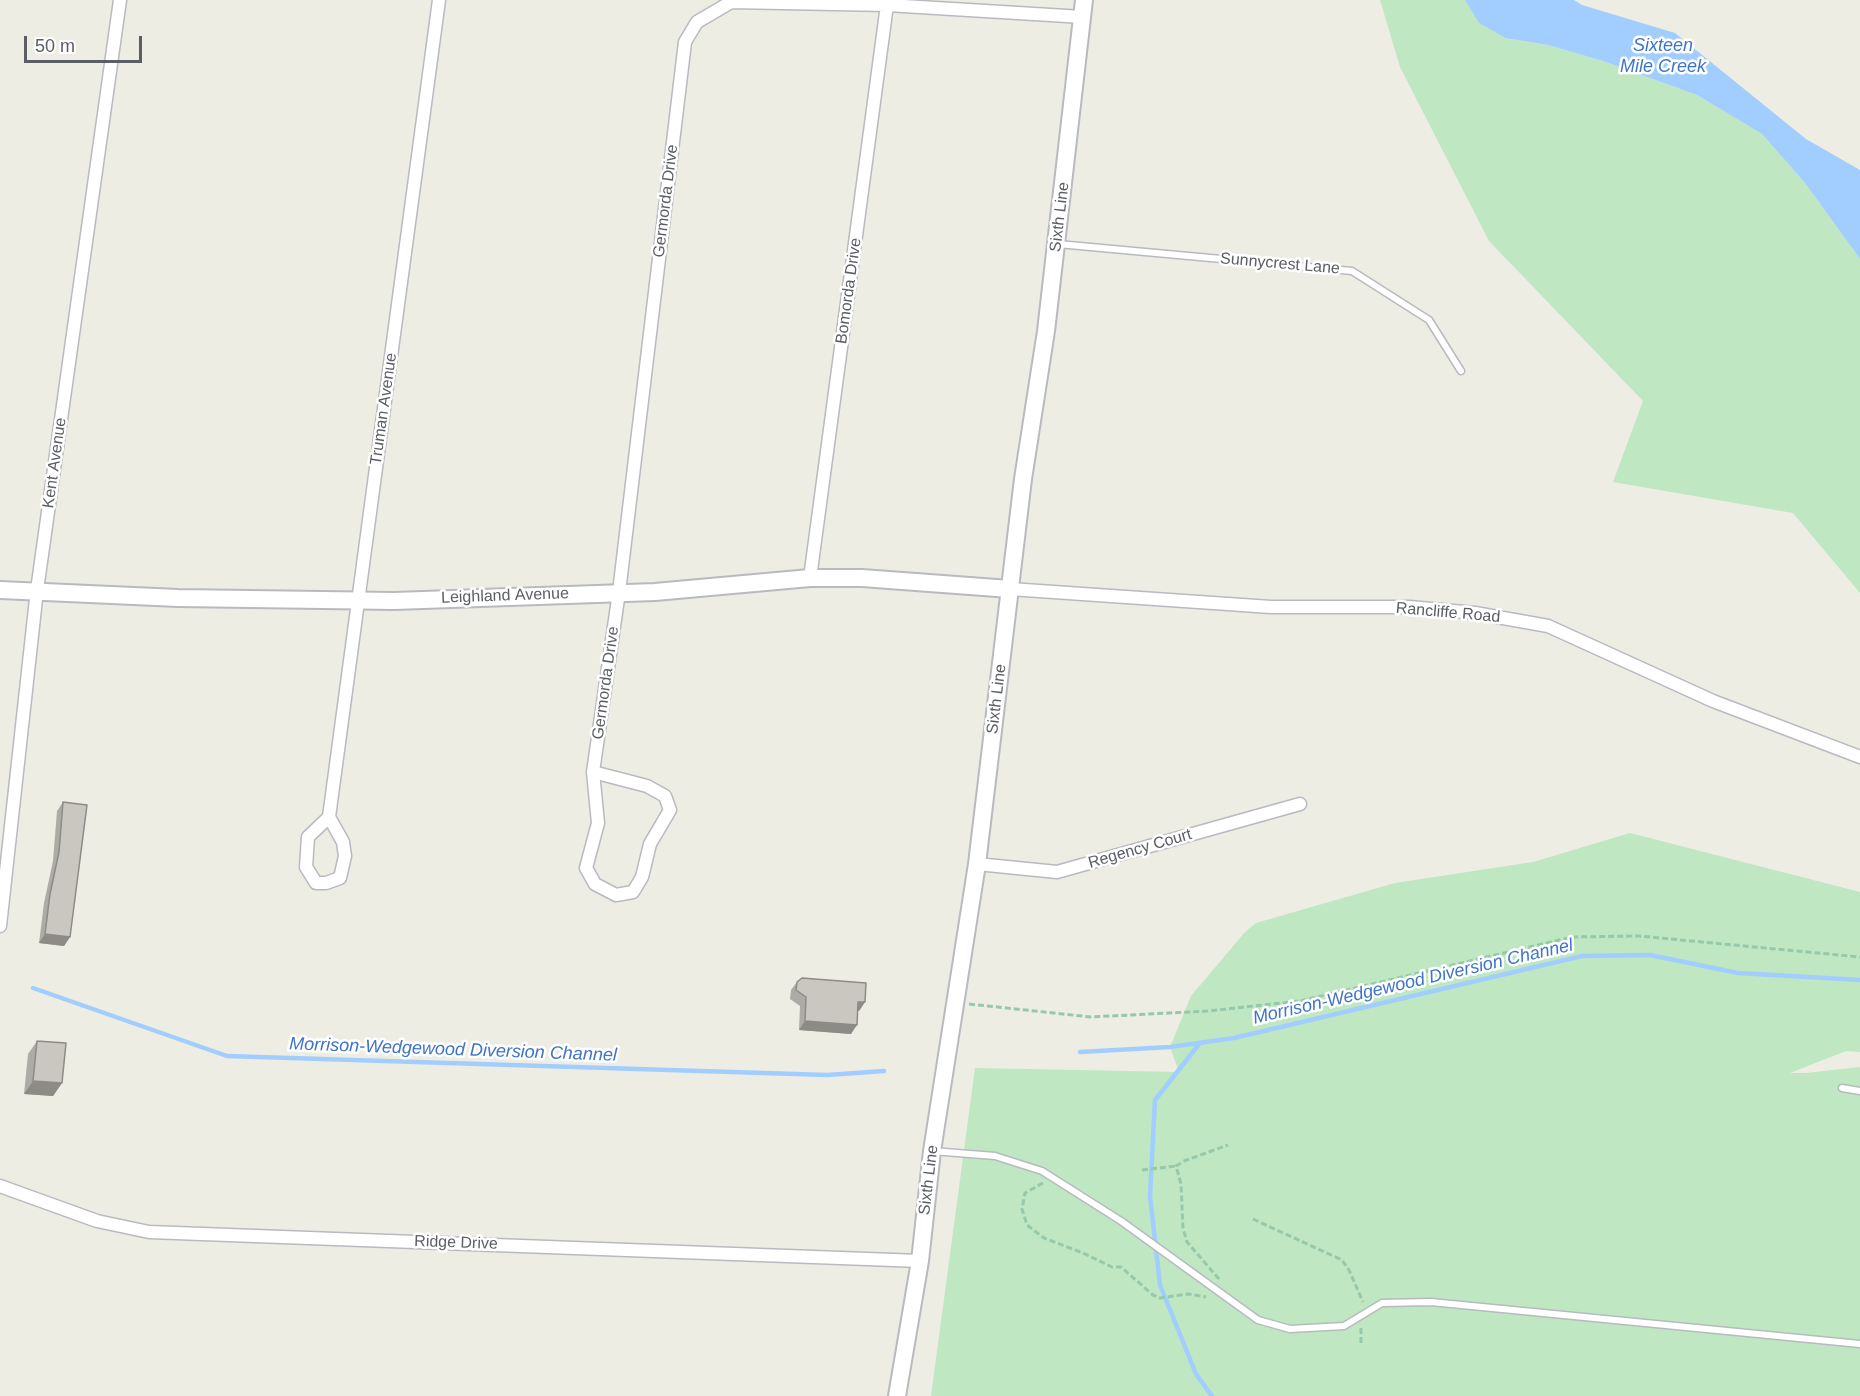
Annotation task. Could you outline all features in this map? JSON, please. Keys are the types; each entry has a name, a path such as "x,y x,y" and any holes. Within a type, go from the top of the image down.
{"street":[{"name":"Kent Avenue","path":"0,926 37,590 120,0"},
{"name":"Truman Avenue","path":"329,817 439,0"},
{"name":"Germorda Drive","path":"593,772 647,786 665,796 670,810 650,844 642,877 633,892 616,895 596,884 586,868 598,823 593,772 619,592 685,42 697,22 731,2 1084,8"},
{"name":"Bomorda Drive","path":"810,578 887,5"},
{"name":"Sixth Line","path":"897,1396 920,1261 932,1151 977,864 1010,589 1057,244 1084,8"},
{"name":"Leighland Avenue","path":"0,590 178,598 359,600 654,592 810,578 862,578 1010,589"},
{"name":"Rancliffe Road","path":"1010,589 1271,608 1410,607 1475,613 1548,626 1713,701 1860,757"},
{"name":"Regency Court","path":"977,864 1057,872 1300,804"},
{"path":"329,817 343,842 345,856 340,878 326,883 316,883 306,867 308,837 329,817"},
{"name":"Ridge Drive","path":"0,1186 97,1221 149,1232 920,1261"}],"lane":[{"name":"Sunnycrest Lane","path":"1057,244 1352,271 1429,320 1461,371"},
{"path":"1842,1088 1860,1091"},
{"path":"932,1151 995,1156 1042,1171 1145,1238 1258,1320 1290,1329 1344,1326 1382,1303 1431,1302 1860,1344"}],"path":[{"path":"956,1002 1091,1017 1208,1011 1300,1001 1572,937 1639,936 1860,957"},
{"path":"1142,1170 1176,1166 1228,1145"},
{"path":"1176,1166 1181,1184 1183,1228 1187,1242 1215,1272 1232,1301"},
{"path":"1052,1178 1025,1193 1022,1209 1027,1225 1044,1238 1083,1253 1112,1268 1121,1267 1153,1295 1160,1298 1188,1294 1232,1301"},
{"path":"1253,1219 1342,1260 1349,1270 1367,1312 1361,1329 1361,1346"}],"green space":[{"path":"1380,0 1465,0 1479,23 1505,38 1548,45 1603,61 1697,95 1762,134 1805,183 1860,259 1860,593 1793,513 1613,482 1643,401 1489,241 1400,67"},
{"path":"1630,833 1860,892 1860,1052 1846,1051 1790,1073 1860,1067 1860,1396 931,1396 975,1068 1179,1072 1170,1047 1191,996 1245,932 1256,923 1395,883 1533,862"}],"water":[{"name":"Sixteen Mile Creek","path":"1465,0 1574,0 1582,5 1675,33 1806,139 1860,170 1860,259 1805,183 1762,134 1697,95 1603,61 1548,45 1505,38 1479,23"}],"building":[{"path":"63,802 87,805 70,937 45,934 50,894 59,852"},
{"path":"802,978 866,983 865,1002 858,1002 857,1025 805,1021 806,997 796,990 797,982"},
{"path":"37,1041 66,1043 62,1083 33,1081"}],"waterway":[{"name":"Morrison-Wedgewood Diversion Channel","path":"1080,1052 1170,1047 1234,1038 1582,956 1650,955 1738,973 1860,980"},
{"name":"Morrison-Wedgewood Diversion Channel","path":"33,988 227,1056 827,1075 884,1071"},
{"path":"1200,1043 1155,1100 1150,1196 1160,1285 1196,1374 1212,1396"}]}
